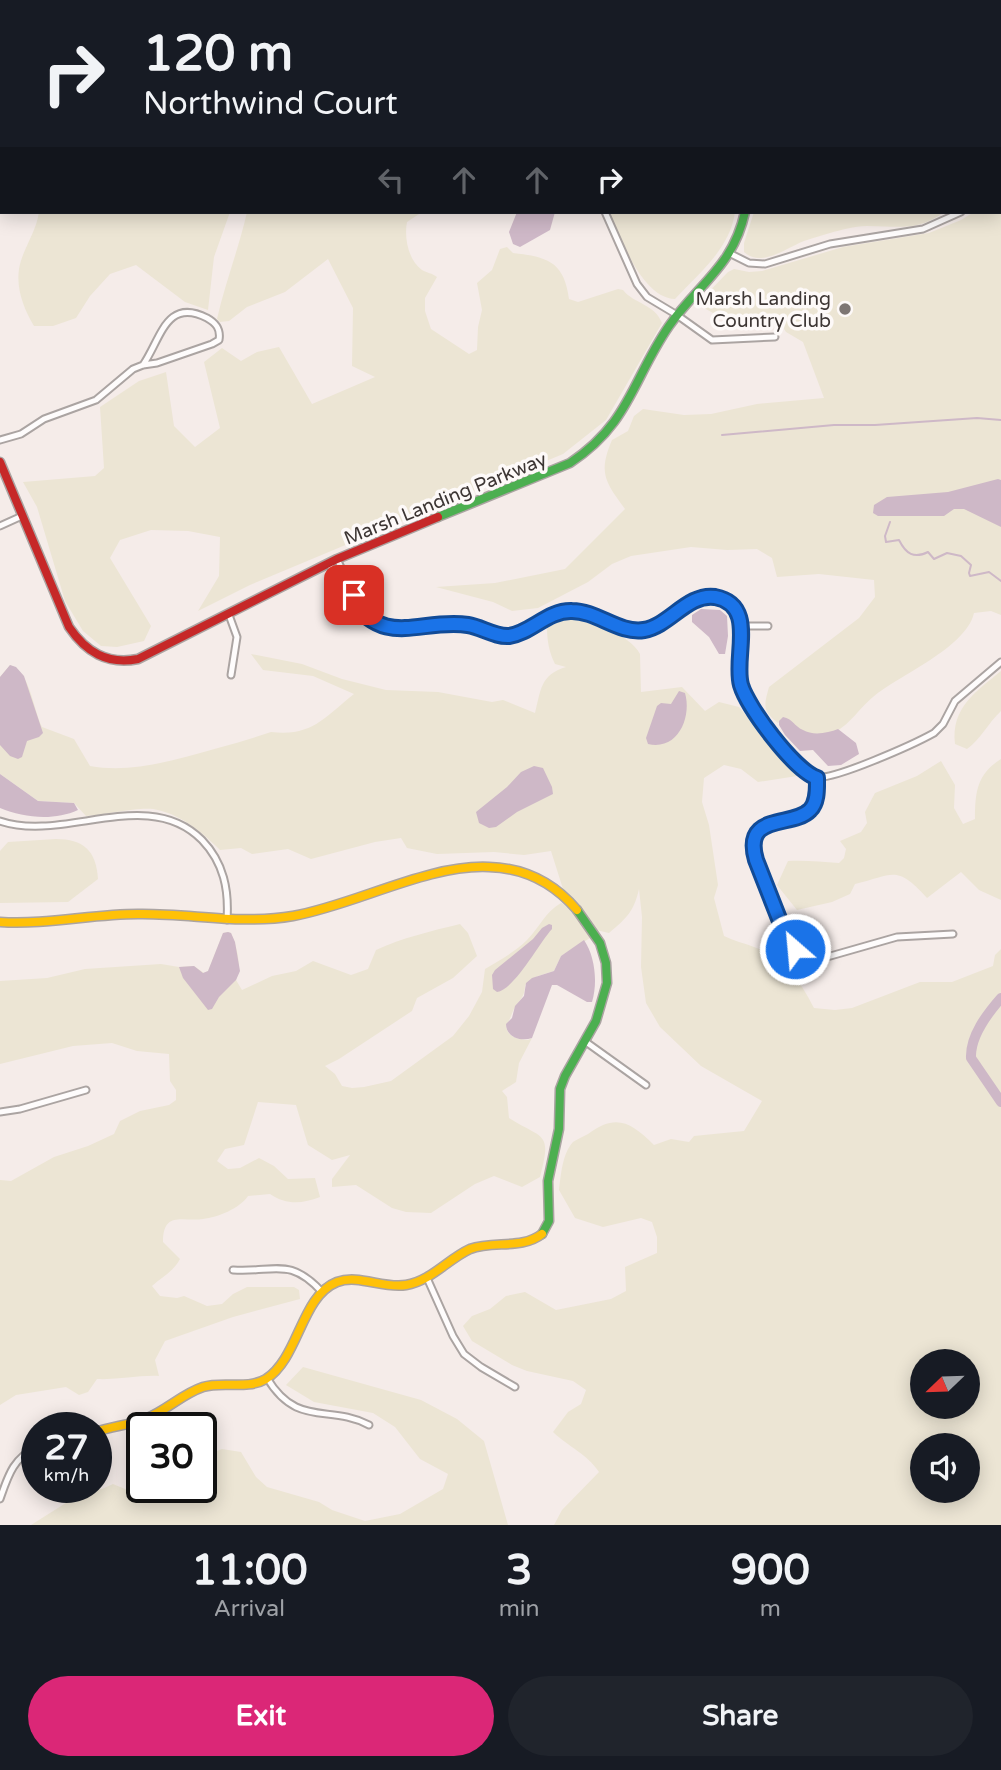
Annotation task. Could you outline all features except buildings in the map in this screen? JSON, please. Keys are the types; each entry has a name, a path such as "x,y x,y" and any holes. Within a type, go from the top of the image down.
{"street":[{"path":"606,214 637,284 647,297 712,340 775,337"},
{"name":"Marsh Landing Parkway","path":"0,462 68,627 80,644 94,654 113,660 130,661 229,615 253,600 333,561 569,463 588,452 615,426 677,315 731,254 740,235 745,214"},
{"path":"731,254 749,263 765,264 838,242 923,229 957,214"},
{"path":"0,440 21,434 44,419 96,400 133,369 212,344 219,340 218,326 196,314 183,312 172,316 143,365"},
{"path":"0,526 22,516"},
{"path":"333,561 347,580 354,595 351,599"},
{"path":"333,561 344,598 351,599 366,616 390,628 458,625 507,636 553,614 571,611 626,628 646,630 695,601 714,597 732,606 740,617 740,674 748,699 796,764 807,774 817,778 830,777 852,769 934,733 943,724 955,701 1001,662"},
{"path":"338,584 347,580"},
{"path":"229,615 237,637 231,675"},
{"path":"741,626 768,626"},
{"path":"817,778 816,798 809,811 797,818 766,825 757,835 754,847 756,860 783,928 795,949 808,958 820,959 897,937 953,934"},
{"path":"0,821 34,826 139,816 171,820 197,836 218,862 226,885 228,920"},
{"path":"0,922 30,925 142,913 228,920 272,919 322,911 422,878 459,869 498,866 523,871 546,882 568,900 591,928 603,953 607,973 606,994 600,1017 560,1089 559,1131 548,1179 550,1216 545,1231 529,1242 493,1243 472,1248 427,1278 398,1286 349,1279 331,1284 322,1292 280,1365 267,1378 254,1383 202,1388 188,1393 150,1417 112,1428"},
{"path":"586,1042 646,1086"},
{"path":"0,1112 86,1090"},
{"path":"233,1270 248,1272 274,1267 286,1268 307,1278 322,1292"},
{"path":"427,1278 464,1354 514,1387"},
{"path":"267,1378 279,1394 303,1410 318,1415 352,1418 369,1424"},
{"path":"0,1499 10,1469 21,1456"}],"shaded area":[{"path":"38,214 229,214 214,257 208,310 185,302 136,265 110,274 90,296 76,318 53,326 34,326 22,299 19,284 21,262"},
{"path":"246,214 419,214 407,222 406,234 408,248 417,266 437,277 425,298 425,311 431,329 469,354 477,350 482,310 477,283 492,270 500,249 507,247 513,253 552,263 563,276 569,299 578,302 618,289 623,290 654,312 662,323 606,420 563,454 250,585 198,611 219,576 220,537 188,531 151,530 120,540 110,558 151,626 144,641 117,647 101,646 83,631 65,601 37,507 23,482 95,476 104,468 100,407 139,381 166,372 174,426 195,447 220,428 204,362 222,348 241,361 257,352 279,347 312,404 375,377 352,366 353,308 328,259 285,292 247,307 229,321 220,322 217,319"},
{"path":"516,214 554,214 550,230 520,247 513,244 509,232"},
{"path":"610,214 735,214 727,238 720,249 675,299 663,296 652,288 626,250"},
{"path":"753,214 941,214 916,225 843,229 766,257 758,258 744,252 744,243"},
{"path":"971,214 1001,214 1001,615 991,611 974,613 959,638 873,697 841,728 828,734 815,734 799,729 784,719 778,723 767,711 766,699 769,687 859,618 875,597 874,580 819,574 777,577 772,558 757,549 691,547 631,556 612,564 588,582 538,608 512,611 493,602 436,587 495,583 565,569 625,509 608,484 605,461 612,440 628,431 634,416 643,409 684,415 711,414 757,404 824,398 803,342 786,332 775,315 738,327 697,304 728,272 734,269 762,271 843,247 929,233"},
{"path":"1001,480 1001,527 964,509 954,509 944,516 878,516 873,513 874,505 887,497 948,492"},
{"path":"701,609 720,610 727,616 725,654 719,654 709,637 692,622 692,615"},
{"path":"565,618 584,621 617,634 640,654 641,692 682,687 705,711 719,702 739,707 797,776 758,782 741,769 724,765 704,778 702,802 709,825 718,885 714,898 724,936 765,951 783,964 797,980 814,1008 852,1008 920,982 952,982 993,966 995,955 1001,949 1001,1525 554,1525 562,1510 599,1472 589,1460 553,1432 568,1412 581,1404 586,1390 573,1381 512,1365 472,1341 463,1326 472,1316 490,1309 506,1296 525,1292 556,1310 611,1299 626,1291 625,1267 657,1253 657,1237 652,1222 641,1218 603,1227 575,1218 559,1190 564,1159 573,1142 615,1122 630,1126 654,1145 671,1139 689,1142 694,1136 744,1131 762,1101 701,1066 660,1027 646,1003 641,967 642,917 639,889 629,914 609,933 596,930 563,889 551,851 524,855 494,852 437,854 407,848 401,838 311,859 288,849 252,854 241,848 220,850 190,824 163,811 138,809 86,816 74,803 38,801 0,774 0,677 10,665 17,669 27,683 42,727 74,739 90,766 122,768 171,761 271,732 285,733 308,728 317,724 354,694 313,676 263,670 251,654 302,664 342,679 386,690 438,692 492,702 503,700 535,713 546,679 566,667 555,664 547,627"},
{"path":"10,665 16,667 24,676 43,733 27,741 22,757 18,759 10,756 0,745 0,677"},
{"path":"1001,671 1001,711 967,749 955,744 955,731 961,710 974,694"},
{"path":"679,691 685,693 687,702 680,730 667,742 648,744 646,738 657,706 661,703 671,704"},
{"path":"783,717 811,733 838,729 856,743 859,754 841,765 828,766 813,750 800,751 785,735 779,725"},
{"path":"1001,759 1001,900 979,890 961,872 927,898 908,880 894,875 855,884 850,894 832,902 797,910 777,885 788,861 839,863 844,858 846,849 840,841 861,832 867,823 865,812 875,793 917,776 941,761 955,785 954,808 963,824 975,819 976,800 982,777"},
{"path":"534,766 543,768 553,794 517,812 496,827 489,828 479,823 476,812 521,772"},
{"path":"0,774 38,801 74,803 78,810 59,816 39,817 0,808"},
{"path":"56,839 74,841 86,848 94,861 98,879 68,902 0,903 0,851 8,842"},
{"path":"561,903 579,917 590,938 561,956 554,971 538,976 525,985 523,995 506,1026 514,1037 528,1040 532,1038 519,1063 516,1082 502,1091 507,1097 509,1118 537,1134 545,1144 540,1177 522,1187 494,1176 475,1184 431,1213 406,1212 392,1208 356,1185 332,1187 332,1179 350,1155 332,1160 308,1145 296,1105 258,1102 244,1145 225,1149 217,1161 228,1169 240,1168 259,1158 274,1166 288,1179 315,1178 320,1197 294,1202 270,1194 248,1196 228,1212 203,1219 170,1221 166,1225 163,1242 180,1259 171,1271 152,1286 160,1296 184,1296 207,1306 222,1304 247,1287 294,1287 299,1290 300,1299 233,1317 165,1341 155,1360 159,1376 97,1379 88,1392 79,1395 66,1387 16,1395 0,1405 0,1180 11,1181 54,1157 114,1134 120,1121 140,1111 169,1105 176,1100 176,1090 170,1081 169,1054 137,1051 112,1043 73,1046 0,1064 0,981 47,978 85,969 161,964 194,966 204,973 208,971 223,933 228,932 231,933 237,950 239,969 236,980 242,990 272,976 296,971 313,961 351,975 368,969 376,950 406,938 460,924 468,933 477,956 453,978 417,998 412,1011 325,1066 335,1074 342,1086 364,1087 391,1081 453,1036 469,1016 482,992 485,969 522,944 551,910"},
{"path":"549,924 552,929 519,974 504,989 497,992 493,989 492,975 495,970"},
{"path":"228,932 235,942 240,971 236,980 219,997 212,1009 208,1010 183,978 179,967 194,966 203,973 208,971 223,933"},
{"path":"584,940 591,954 594,970 592,1002 552,985 532,1038 519,1039 511,1035 506,1024 512,1018 515,1006 524,996 526,983 532,978 554,971 561,956"},
{"path":"303,1367 421,1400 457,1419 484,1441 508,1525 31,1525 66,1503 112,1503 113,1484 126,1489 126,1503 217,1503 217,1451 222,1449 241,1452 256,1477 267,1487 319,1502 332,1510 365,1521 400,1514 443,1489 448,1474 420,1459 395,1427 373,1413 314,1402 286,1385"}],"waterway":[{"path":"722,435 834,425 977,418 1001,420"},
{"path":"890,522 885,536 886,542 899,540 911,554 928,552 934,559 947,553 961,556 971,565 970,576 989,572 1001,581"},
{"path":"1001,998 985,1018 971,1050 971,1058 1001,1102"}],"traffic: fast":[{"path":"438,517 570,463 590,448 618,416 669,326 723,261 732,247 744,214"},
{"path":"542,1234 549,1221 548,1181 559,1129 560,1089 596,1021 607,983 606,963 600,943 577,910"}],"traffic: slow":[{"path":"0,922 138,914 234,919 293,916 317,911 417,878 466,868 489,867 515,870 538,878 577,910"},
{"path":"112,1428 147,1418 203,1387 251,1384 266,1379 286,1357 315,1300 325,1289 337,1282 354,1280 397,1286 415,1283 470,1249 525,1242 542,1234"}],"traffic: jam":[{"path":"0,462 69,627 90,650 117,660 138,659 337,559 438,517"}],"place":[{"name":"Marsh Landing Country Club","path":"845,309"}],"route":[{"path":"354,595 351,599 359,610 373,621 390,628 469,625 507,636 553,614 571,611 626,628 646,630 702,598 714,597 726,601 740,617 742,688 783,750 802,770 817,778 816,798 812,808 797,818 766,825 757,835 754,847 754,855 787,939 795,949"}]}
